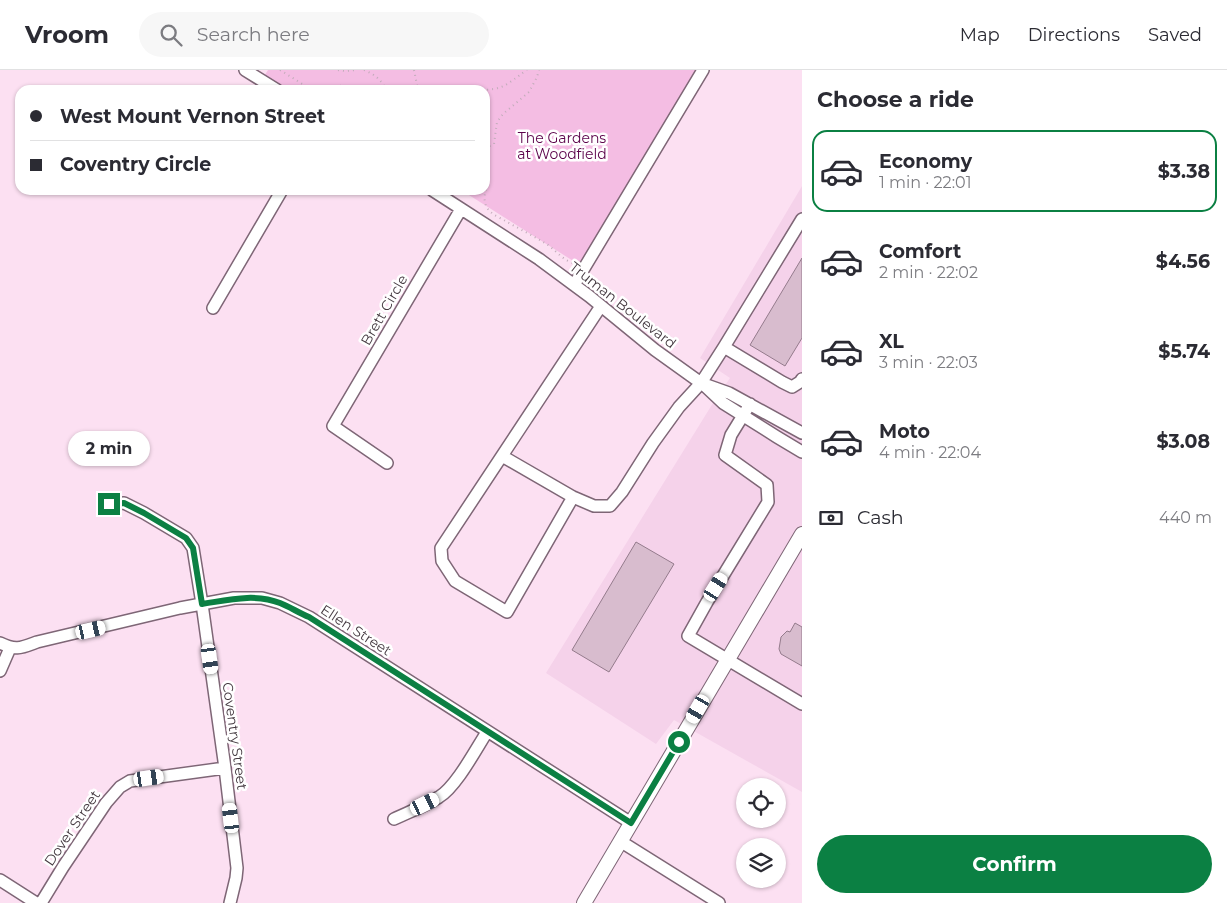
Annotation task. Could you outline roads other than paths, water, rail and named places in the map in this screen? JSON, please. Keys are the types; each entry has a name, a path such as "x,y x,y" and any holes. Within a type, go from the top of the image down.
{"main road":[{"path":"584,903 802,534"}],"street":[{"path":"245,70 269,85"},
{"path":"574,285 703,70"},
{"path":"213,308 279,195"},
{"name":"Truman Boulevard","path":"440,195 539,259 589,296 655,350 701,382 729,392 802,433"},
{"name":"Brett Circle","path":"387,463 333,426 461,208"},
{"path":"502,456 573,497 594,506 610,506 622,492 653,443 679,407 701,382 802,219"},
{"path":"573,497 507,612 455,581 442,561 441,548 601,306"},
{"path":"724,347 792,387 802,379"},
{"path":"701,382 723,403 802,452"},
{"path":"750,404 731,435 725,455 767,485 768,502 688,636 802,704"},
{"name":"Coventry Street","path":"109,504 124,503 186,538 193,548 225,768 237,868 230,903"},
{"name":"Ellen Street","path":"5,645 22,647 180,608 234,598 262,598 280,603 309,617 631,823"},
{"path":"0,672 5,645"},
{"path":"394,819 440,797 462,772 487,732"},
{"name":"Dover Street","path":"41,903 106,803 120,787 130,781 225,768"},
{"path":"620,841 719,903"},
{"path":"0,880 36,903"}],"park label":[{"name":"The Gardens at Woodfield","path":"562,146"}]}
